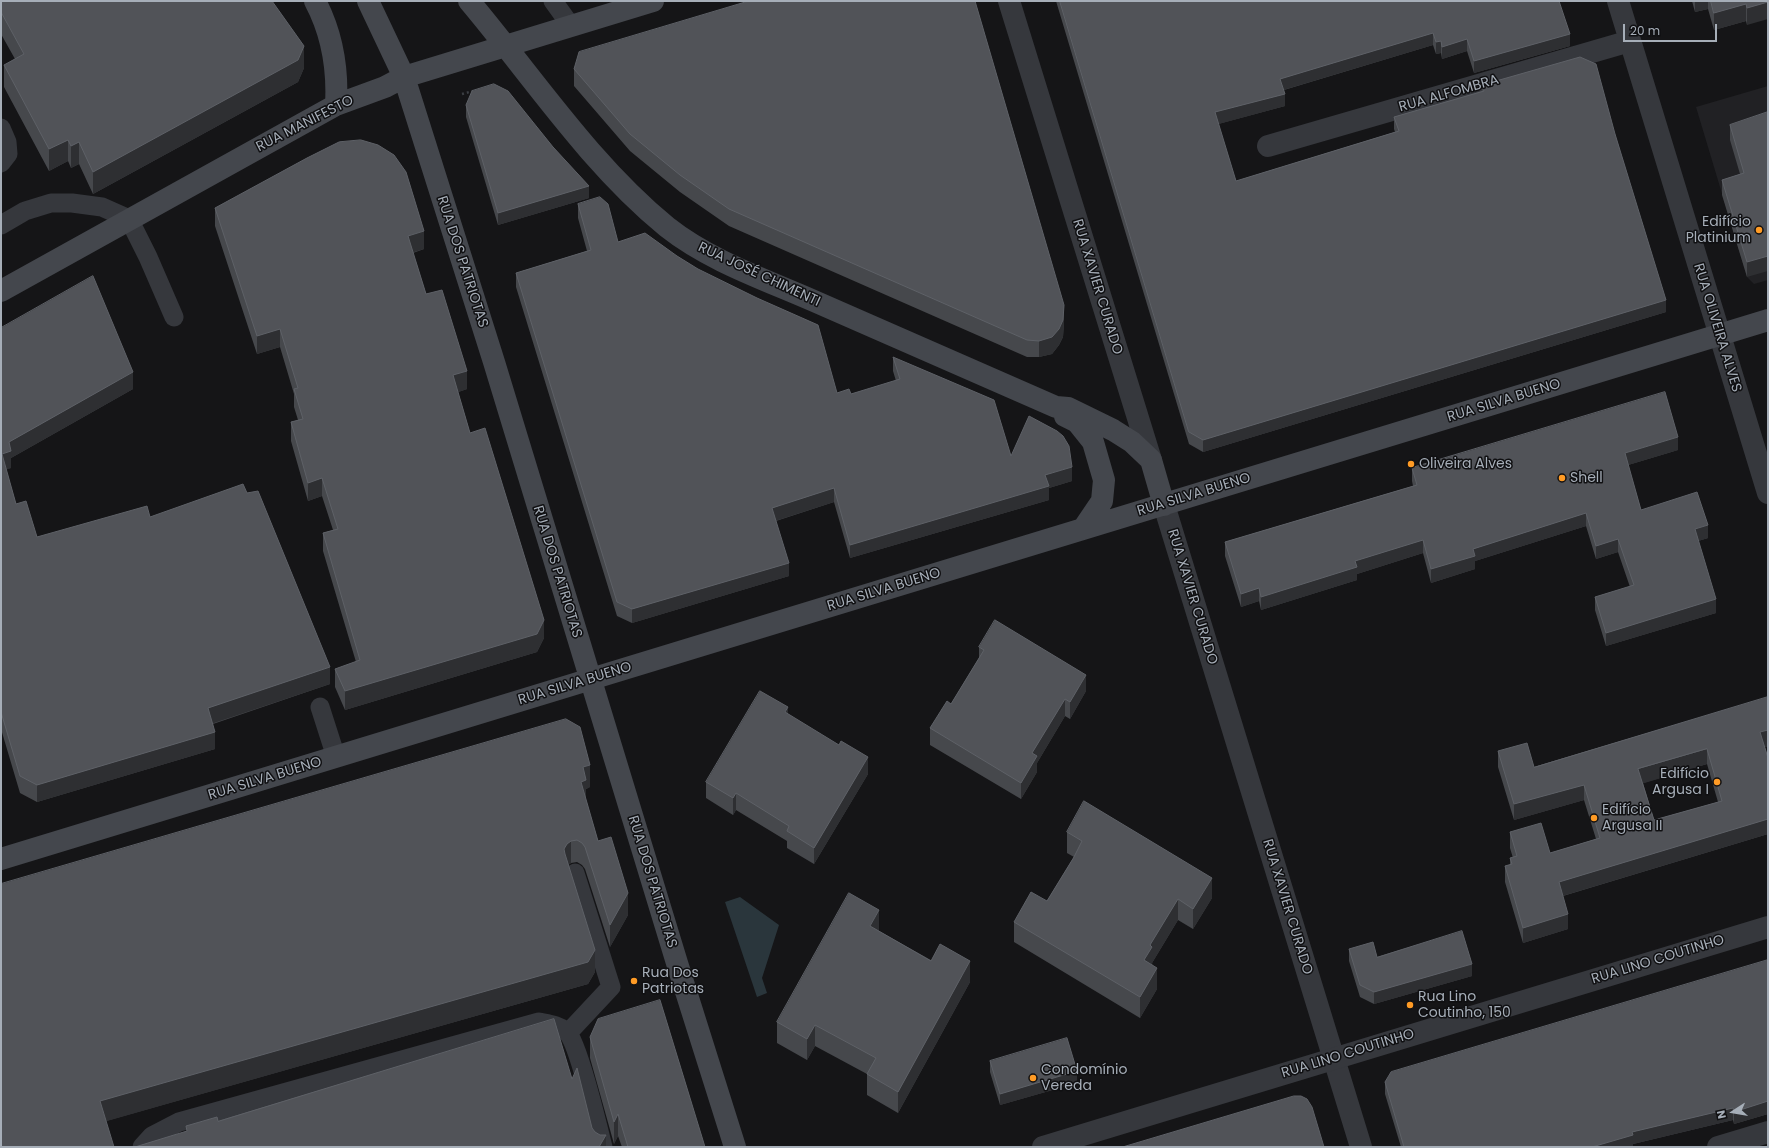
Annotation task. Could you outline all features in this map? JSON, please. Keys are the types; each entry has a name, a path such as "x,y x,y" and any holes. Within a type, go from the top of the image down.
{"main road":[{"path":"315,1 330,39 337,78 336,105"},
{"name":"RUA DOS PATRIOTAS","path":"368,1 404,77 494,362 677,963 735,1147"},
{"path":"469,1 505,46"},
{"name":"RUA MANIFESTO","path":"1,291 336,105 404,77 653,1"},
{"name":"RUA JOSÉ CHIMENTI","path":"505,46 581,140 619,183 667,227 694,245 753,276 1056,407 1068,408 1113,430 1132,442 1151,460"},
{"name":"RUA SILVA BUENO","path":"1,859 1768,320"},
{"name":"RUA JOSÉ CHIMENTI","path":"1056,407 1064,416 1077,422 1094,442 1104,480 1102,501 1083,529"},
{"name":"RUA XAVIER CURADO","path":"1151,460 1164,505"}],"street":[{"name":"RUA XAVIER CURADO","path":"1009,1 1151,460"},
{"name":"RUA OLIVEIRA ALVES","path":"1618,1 1768,493"},
{"name":"RUA ALFOMBRA","path":"1268,146 1630,41"},
{"name":"RUA XAVIER CURADO","path":"1164,505 1362,1147"},
{"name":"RUA LINO COUTINHO","path":"1044,1147 1768,927"},
{"path":"1718,1147 1768,1132"}],"lane":[{"path":"553,1 570,26"},
{"path":"1,128 7,142 8,154 1,162"},
{"path":"1,224 25,211 51,203 72,203 102,207 129,219 148,257 174,316"},
{"path":"320,707 336,757"},
{"path":"568,1033 611,987 575,873"},
{"path":"142,1147 152,1136 179,1122 539,1022 555,1025 568,1033 576,1051 603,1147"}],"path":[{"path":"462,94 477,90"}],"shaded area":[{"path":"1768,86 1768,280 1754,284 1747,277 1696,107"},
{"path":"740,897 779,925 762,978 767,993 757,997 725,902"}],"building":[{"path":"1,1 272,1 304,46 298,60 93,172 79,142 71,146 68,140 49,149 4,65 24,54 1,12"},
{"path":"749,1 975,1 1064,305 1063,320 1059,329 1052,337 1039,341 1027,340 729,209 680,175 630,134 574,69 579,52"},
{"path":"1060,1 1559,1 1570,34 1474,61 1467,39 1442,47 1441,41 1436,42 1433,33 1280,79 1285,94 1215,112 1236,181 1399,131 1394,117 1484,91 1482,85 1580,57 1596,64 1615,134 1666,300 1203,440 1189,432"},
{"path":"1711,1 1768,2 1747,8 1746,4 1714,13"},
{"path":"494,84 508,91 553,147 589,186 498,213 466,105 472,91"},
{"path":"1768,112 1768,256 1747,262 1722,180 1744,173 1730,125"},
{"path":"361,140 378,145 394,155 406,172 424,231 408,236 426,294 442,290 467,371 453,375 470,433 485,428 544,620 537,634 345,691 335,669 360,660 323,533 338,529 322,478 308,483 291,422 303,419 294,389 298,388 280,329 257,336 215,208 339,142"},
{"path":"600,197 608,204 618,242 645,233 698,269 757,298 818,325 837,393 849,389 851,394 900,379 893,357 994,400 1011,456 1029,416 1057,431 1063,436 1069,446 1072,467 1045,475 1049,486 850,545 834,488 772,508 789,563 632,609 617,602 516,273 591,250 578,204"},
{"path":"93,276 133,372 9,442 11,451 2,454 16,504 26,501 37,537 147,506 150,517 243,484 247,493 258,491 330,667 208,708 215,732 37,785 20,776 1,712 1,328"},
{"path":"1665,392 1678,437 1625,453 1641,510 1697,492 1708,525 1695,529 1716,599 1606,633 1595,597 1634,585 1618,539 1596,546 1586,513 1473,549 1475,556 1431,569 1423,540 1355,561 1357,567 1261,597 1259,588 1241,594 1225,542 1417,485 1412,468"},
{"path":"995,620 1086,675 1070,702 1065,699 1032,753 1037,756 1021,783 930,728 947,701 951,704 984,650 979,647"},
{"path":"760,691 788,707 785,712 839,745 841,741 868,757 814,848 787,831 789,826 736,793 733,798 706,782"},
{"path":"1768,697 1768,730 1760,732 1768,758 1768,819 1559,882 1568,914 1523,928 1505,866 1512,864 1510,858 1517,856 1510,832 1541,823 1550,853 1600,838 1584,785 1514,804 1498,751 1527,743 1534,767","holes":["1707,749 1722,801 1654,820 1638,769"]},
{"path":"566,719 580,727 590,765 583,767 586,780 581,782 598,841 611,837 628,893 610,925 585,847 577,840 571,841 567,844 564,849 565,854 595,950 588,962 100,1101 114,1147 1,1147 1,884"},
{"path":"1084,801 1212,878 1193,909 1178,899 1150,945 1152,947 1144,960 1157,968 1140,997 1014,922 1031,892 1047,901 1074,857 1082,841 1067,832"},
{"path":"849,893 879,910 870,926 931,961 940,944 970,961 898,1092 867,1074 876,1058 815,1025 807,1039 777,1022"},
{"path":"1462,931 1472,964 1374,992 1360,985 1349,949 1373,942 1377,957"},
{"path":"1768,960 1768,1101 1734,1112 1733,1108 1632,1132 1633,1135 1592,1147 1404,1147 1385,1082 1391,1072"},
{"path":"660,1000 705,1147 628,1147 618,1114 614,1122 590,1037 598,1019"},
{"path":"554,1019 572,1079 577,1068 592,1128 600,1135 606,1135 599,1147 135,1147 187,1131 186,1126 217,1117 218,1121"},
{"name":"Condomínio Vereda","path":"1067,1038 1077,1071 1000,1094 990,1061"},
{"path":"1294,1096 1301,1096 1307,1099 1312,1107 1324,1147 1123,1147"}],"place":[{"name":"Edifício Platinium","path":"1759,230"},
{"name":"Oliveira Alves","path":"1411,464"},
{"name":"Shell","path":"1562,478"},
{"name":"Edifício Argusa I","path":"1717,782"},
{"name":"Edifício Argusa II","path":"1594,818"},
{"name":"Rua Dos Patriotas","path":"634,981"},
{"name":"Rua Lino Coutinho, 150","path":"1410,1005"},
{"name":"Condomínio Vereda","path":"1033,1078"}]}
